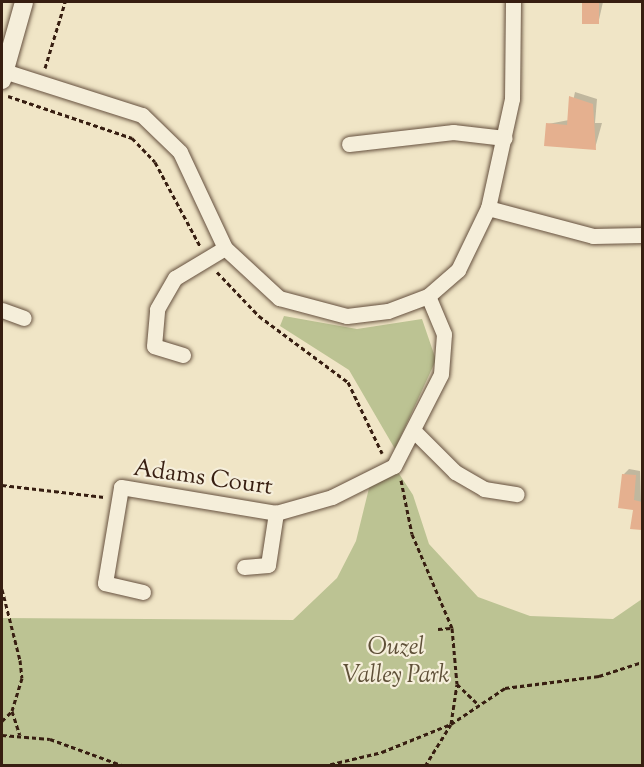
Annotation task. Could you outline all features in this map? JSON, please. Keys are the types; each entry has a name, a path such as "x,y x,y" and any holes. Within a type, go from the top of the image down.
{"street":[{"path":"24,2 4,76 141,115 180,152 225,248 279,298 315,310 347,316 388,311 428,296 458,270 488,208 505,138 514,69 513,2"},
{"path":"349,144 453,132 505,138"},
{"path":"488,208 593,236 642,234"},
{"path":"183,355 154,346 157,309 175,278 225,248"},
{"path":"394,466 415,432 441,374 445,352 428,296"},
{"path":"2,310 24,318"},
{"path":"415,432 455,472 492,491 517,494"},
{"name":"Adams Court","path":"143,591 105,583 121,487 276,513 323,501 394,466"},
{"path":"244,567 268,565 276,513"}],"path":[{"path":"31,105 65,2"},
{"path":"394,466 406,491 412,534 452,628 457,684 451,724 425,765"},
{"path":"2,485 118,500"},
{"path":"2,589 22,678 12,711 2,721"},
{"path":"438,629 452,628"},
{"path":"323,765 382,752 451,724 477,703 505,688 599,676 642,662"},
{"path":"457,684 477,703"},
{"path":"12,711 20,735"},
{"path":"2,735 20,735 72,745 124,765"}],"green space":[{"path":"284,316 357,329 422,319 436,360 395,449 349,370 280,326"},
{"name":"Ouzel Valley Park","path":"394,466 413,495 429,544 478,597 530,616 613,619 642,599 642,765 2,765 2,618 293,620 337,578 356,541 371,480"}],"building":[{"path":"582,2 599,2 599,24 582,24"},
{"path":"569,96 593,104 596,150 544,146 546,123 567,125"},
{"path":"622,474 636,475 634,500 642,502 642,530 630,529 633,510 618,508"}]}
